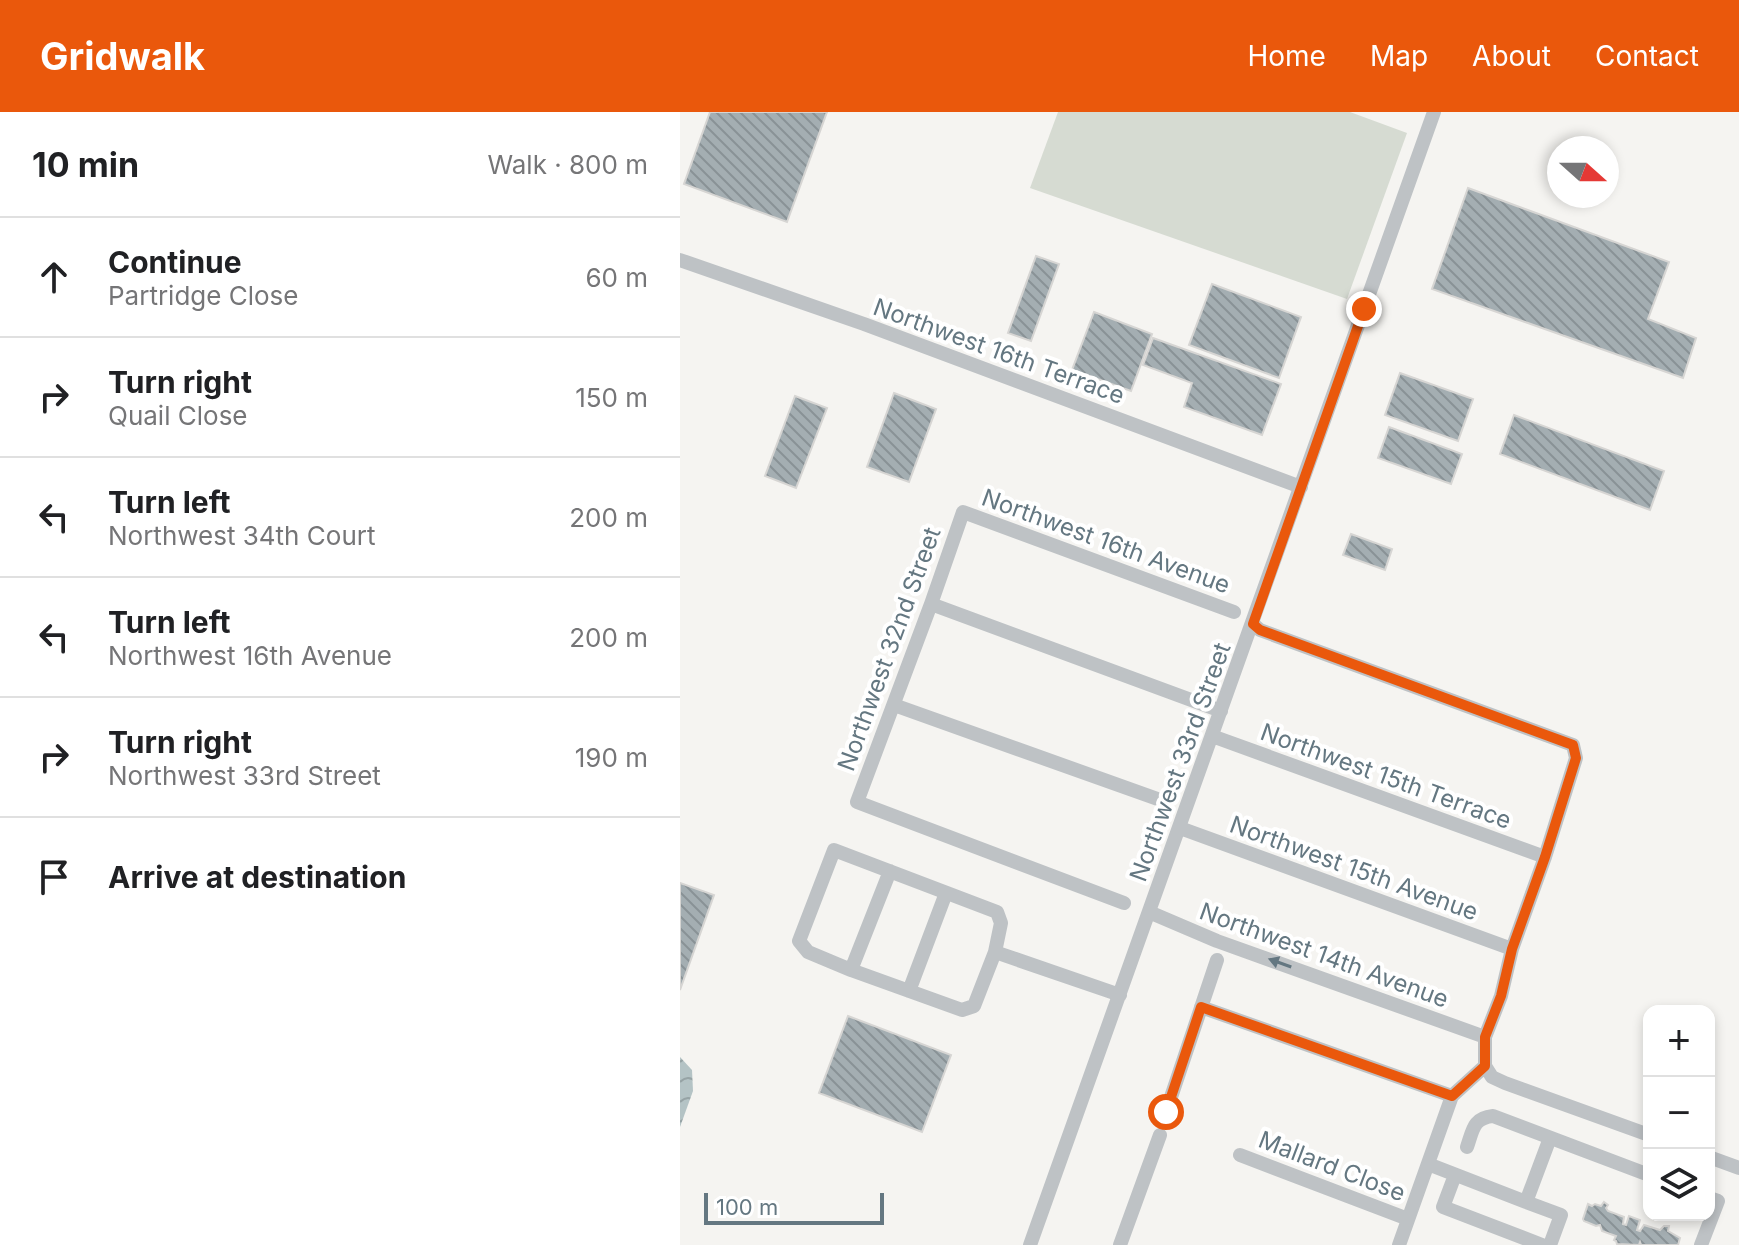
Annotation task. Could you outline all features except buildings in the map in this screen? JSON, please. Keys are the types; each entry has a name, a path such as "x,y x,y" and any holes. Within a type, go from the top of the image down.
{"street":[{"name":"Northwest 33rd Street","path":"1030,1245 1434,112"},
{"name":"Northwest 16th Terrace","path":"680,260 864,324 1301,487"},
{"name":"Northwest 32nd Street","path":"963,512 857,802 1124,903"},
{"name":"Northwest 16th Avenue","path":"963,512 1234,612"},
{"path":"931,604 1221,711"},
{"path":"1253,624 1260,630 1573,745 1576,758 1512,949 1501,996 1485,1037 1485,1066 1492,1077 1505,1083 1643,1133"},
{"path":"894,705 1166,802"},
{"name":"Northwest 15th Terrace","path":"1212,736 1545,857"},
{"name":"Northwest 15th Avenue","path":"1180,828 1512,949"},
{"path":"834,850 890,871 997,912 1001,923 995,952 974,1006 962,1010 851,970 808,952 799,941 834,850"},
{"path":"851,970 890,871"},
{"path":"909,991 946,893"},
{"name":"Northwest 14th Avenue","path":"1149,912 1217,941 1485,1037"},
{"path":"995,952 1120,995"},
{"path":"1166,1112 1217,960"},
{"path":"1201,1007 1452,1096"},
{"path":"1399,1245 1452,1096 1485,1066"},
{"path":"1467,1147 1476,1122 1482,1117 1493,1116 1643,1173"},
{"path":"1120,1245 1160,1135"},
{"path":"1526,1202 1550,1138"},
{"name":"Mallard Close","path":"1240,1155 1408,1219"},
{"path":"1715,1159 1739,1168"},
{"path":"1428,1164 1561,1215 1550,1245"},
{"path":"1455,1175 1443,1207 1542,1245"},
{"path":"1701,1245 1710,1221"}],"shaded area":[{"path":"1058,112 1350,112 1407,133 1347,299 1030,188"}],"water":[{"path":"680,1057 692,1070 693,1091 680,1127"}],"route":[{"path":"1166,1112 1201,1007 1452,1096 1485,1066 1485,1037 1501,996 1512,949 1576,758 1573,745 1260,630 1253,624 1364,309"}]}
